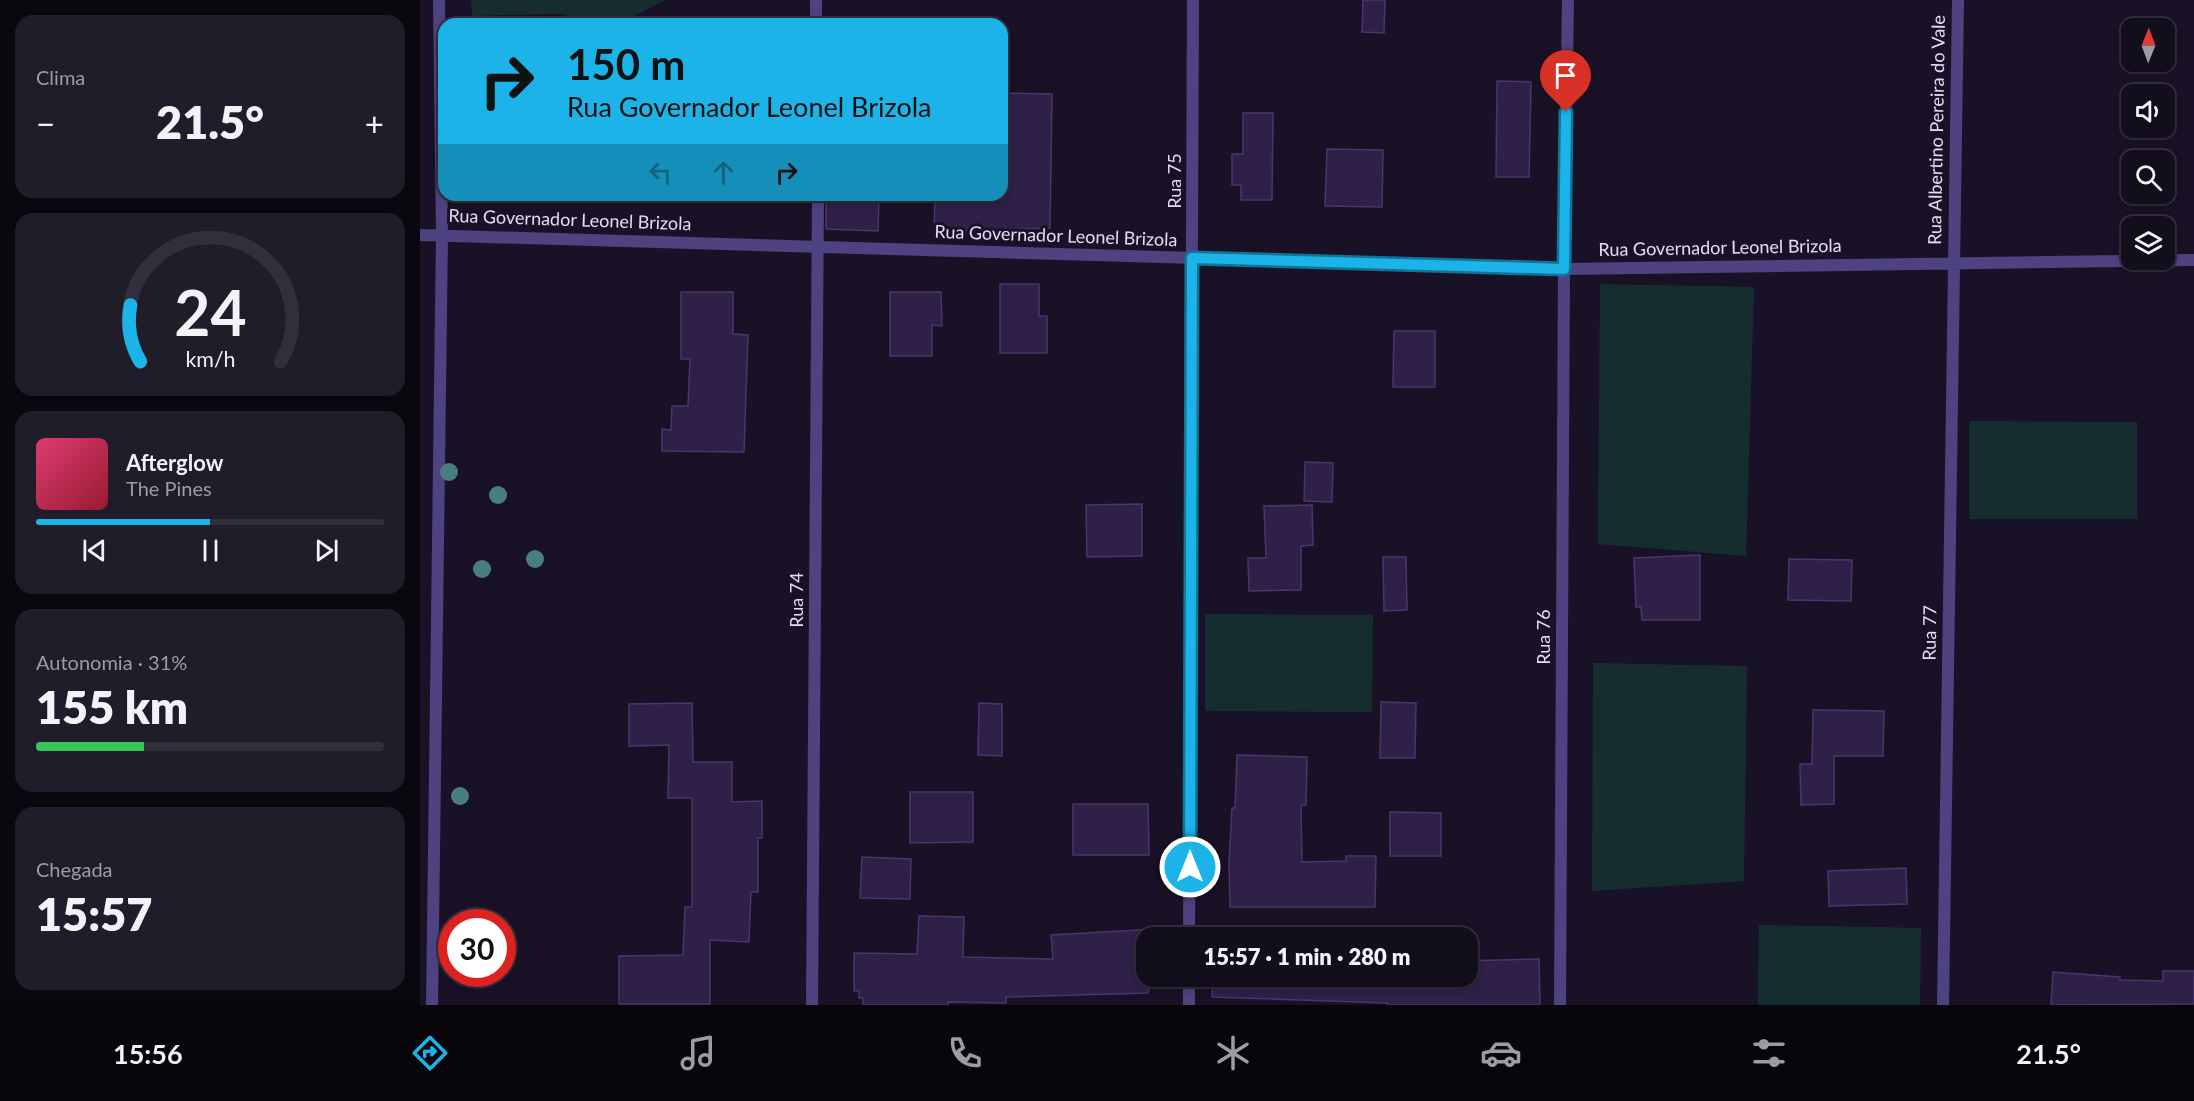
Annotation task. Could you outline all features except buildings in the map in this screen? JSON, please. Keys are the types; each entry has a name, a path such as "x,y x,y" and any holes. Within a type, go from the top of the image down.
{"street":[{"path":"439,0 439,18"},
{"path":"816,0 816,18"},
{"name":"Rua 75","path":"1189,927 1193,0"},
{"name":"Rua 76","path":"1560,1005 1564,269 1568,0"},
{"name":"Rua Albertino Pereira do Vale","path":"1953,262 1958,0"},
{"path":"432,1005 442,201"},
{"name":"Rua 74","path":"812,1005 818,201"},
{"name":"Rua Governador Leonel Brizola","path":"420,235 818,245 1564,269 2194,260"},
{"name":"Rua 77","path":"1943,1005 1953,262"},
{"path":"1189,987 1189,1005"}],"green space":[{"path":"471,0 665,0 630,18 582,18 558,14 472,16"},
{"path":"1600,284 1754,287 1746,556 1598,544"},
{"path":"1969,421 2137,422 2137,519 1969,519"},
{"path":"1205,614 1373,615 1372,712 1205,711"},
{"path":"1593,663 1747,666 1744,881 1592,891"},
{"path":"1759,925 1921,928 1920,1005 1758,1005"}],"route":[{"path":"1190,867 1192,258 1564,269 1566,112"}]}
